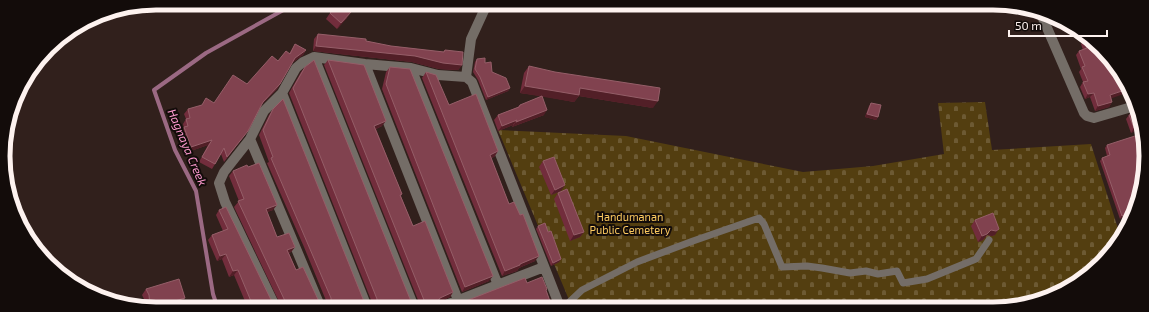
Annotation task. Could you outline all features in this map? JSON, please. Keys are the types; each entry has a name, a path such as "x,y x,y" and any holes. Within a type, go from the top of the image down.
{"street":[{"path":"466,77 471,39 484,10"},
{"path":"1044,19 1084,113 1087,116 1094,118 1130,107"},
{"path":"314,57 412,302"},
{"path":"273,302 225,202 219,183 224,172 250,139 264,111 282,93 296,68 303,62 314,57 365,64 411,68 438,75 466,77 472,82 558,302"},
{"path":"365,64 458,300"},
{"path":"411,68 498,285"},
{"path":"282,93 365,302"},
{"path":"250,139 318,302"},
{"path":"453,302 544,267"}],"lane":[{"path":"569,302 582,290 637,262 759,218 764,224 782,267 807,266 850,273 866,271 878,274 897,271 904,283 927,279 976,259 989,240"}],"green space":[{"name":"Handumanan Public Cemetery","path":"985,102 992,150 1091,144 1118,230 1103,252 1082,272 1058,287 1031,297 1003,302 570,302 498,130 626,136 803,172 873,166 944,154 938,103"}],"building":[{"path":"333,10 349,10 351,12 341,23 330,13"},
{"path":"318,34 366,39 366,41 391,46 444,52 445,50 463,52 462,65 443,63 415,56 316,46"},
{"path":"1085,43 1109,67 1124,90 1110,95 1112,102 1098,106 1094,93 1088,94 1083,82 1088,81 1082,67 1085,66 1079,51 1087,48"},
{"path":"295,44 306,50 295,58 280,84 263,102 248,131 227,157 224,148 215,164 202,157 212,140 191,147 184,127 188,126 186,119 190,118 188,109 202,105 206,98 214,103 233,75 247,84 272,56 278,61 286,51 290,54"},
{"path":"485,58 485,63 491,62 492,72 506,78 510,88 488,97 475,69 477,59"},
{"path":"314,60 411,302 377,302 293,88 305,67"},
{"path":"328,60 364,65 386,121 374,126 402,194 400,195 413,226 425,221 453,292 440,298 438,302 424,302"},
{"path":"529,66 555,72 660,88 658,101 580,88 579,95 525,86"},
{"path":"390,67 410,69 493,276 465,287 386,84"},
{"path":"426,72 436,75 449,105 476,94 498,151 490,155 509,204 514,202 520,215 523,214 539,256 505,271"},
{"path":"542,96 547,110 502,126 498,115"},
{"path":"283,99 364,302 331,302 331,298 271,158 273,157 263,130 273,109"},
{"path":"871,103 881,105 878,117 867,114"},
{"path":"1133,114 1136,127 1134,128 1129,115"},
{"path":"1138,135 1139,146 1138,175 1128,212 1127,214 1122,216 1102,158 1110,155 1107,145"},
{"path":"554,157 565,185 555,190 543,161"},
{"path":"259,163 277,205 266,209 277,237 289,233 295,247 287,250 296,270 303,267 319,302 285,302 238,201 244,199 233,171 247,165 248,167"},
{"path":"567,189 584,232 574,235 558,193"},
{"path":"226,207 272,302 251,302 238,270 233,271 226,254 220,256 212,235 228,229 219,210"},
{"path":"993,213 999,229 996,231 991,230 982,236 975,220"},
{"path":"545,223 548,232 551,231 561,259 553,263 538,226"},
{"path":"542,277 550,302 463,302 525,278 527,283"},
{"path":"179,279 185,298 172,302 150,302 149,295 146,289"}],"waterway":[{"name":"Hagnaya Creek","path":"216,302 213,294 196,191 175,150 154,90 206,53 283,10"}]}
